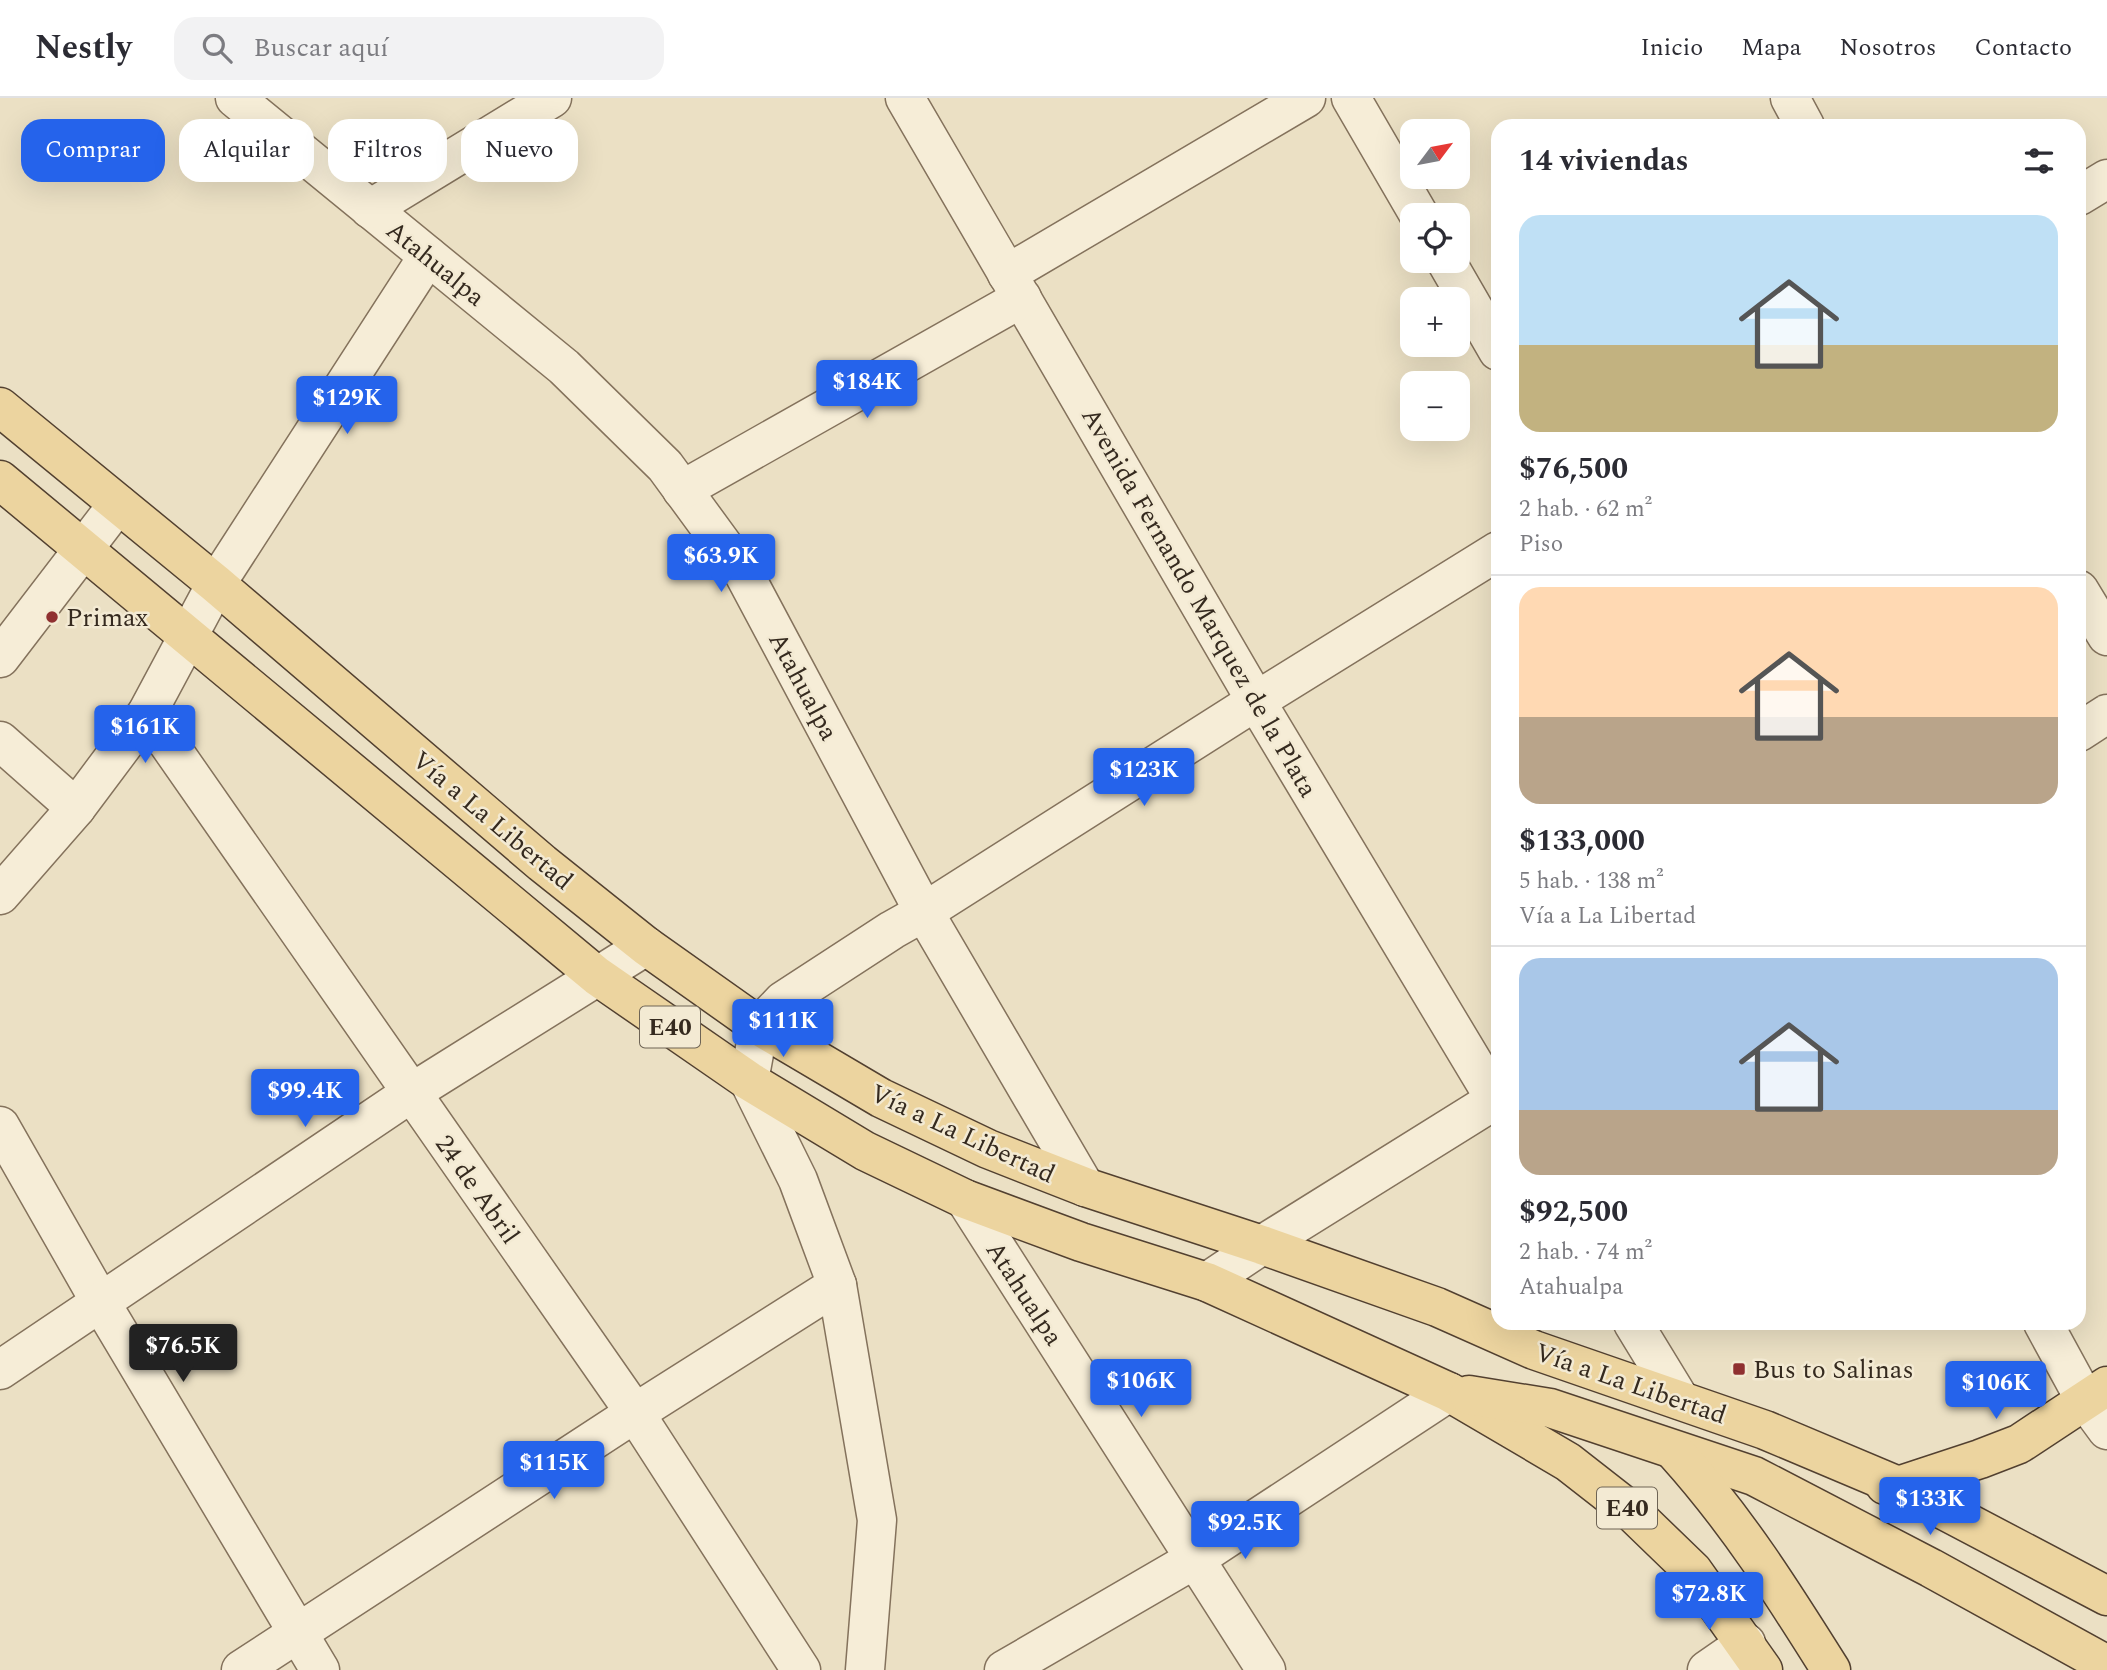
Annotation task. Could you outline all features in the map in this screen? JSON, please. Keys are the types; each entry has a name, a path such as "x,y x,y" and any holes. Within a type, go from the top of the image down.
{"main road":[{"name":"Vía a La Libertad","path":"0,407 216,584 542,863 646,946 759,1027 881,1097 988,1149 1085,1187 1262,1245 1437,1307 1534,1350 1765,1430 1898,1486 2107,1596"},
{"name":"Vía a La Libertad","path":"0,481 597,976 749,1081 865,1151 965,1199 1081,1242 1207,1282 1449,1392 1550,1408 1754,1476 1931,1568 2107,1665"},
{"name":"E40","path":"1534,1350 1634,1418 1674,1450 1714,1495 1758,1555 1831,1670"},
{"name":"E40","path":"1449,1392 1569,1462 1632,1512 1693,1571 1754,1657"},
{"name":"Vía a La Libertad","path":"1754,1476 1898,1486 2019,1444 2100,1405"}],"street":[{"name":"Atahualpa","path":"235,98 564,367 664,466 744,575 924,912 1085,1187"},
{"path":"370,209 552,98"},
{"name":"Avenida Fernando Marquez de la Plata","path":"905,98 1256,701 1491,1091"},
{"path":"682,490 1015,286 1306,98"},
{"path":"1351,98 1412,203"},
{"path":"1790,98 1801,119"},
{"path":"2086,192 2107,178"},
{"path":"0,895 76,808 147,713 216,584 428,256"},
{"path":"1453,273 1491,339"},
{"path":"0,657 118,504"},
{"path":"865,1670 877,1520 837,1285 799,1180 749,1081 759,1027 783,1000 1491,555"},
{"path":"2086,602 2107,636"},
{"name":"24 de Abril","path":"147,713 635,1413 801,1670"},
{"path":"2086,727 2107,713"},
{"path":"0,741 76,808"},
{"path":"0,1370 411,1093 646,946"},
{"path":"1207,1282 1262,1245 1491,1105"},
{"path":"0,1126 101,1303 320,1670"},
{"name":"Atahualpa","path":"965,1199 1266,1670"},
{"path":"242,1670 635,1413 837,1285"},
{"path":"1637,1330 1680,1400"},
{"path":"2048,1330 2100,1405"},
{"path":"1004,1670 1195,1559 1449,1392"},
{"path":"1707,1670 1754,1657"}],"place":[{"name":"Primax","path":"52,617"},
{"name":"Bus to Salinas","path":"1739,1369"}]}
